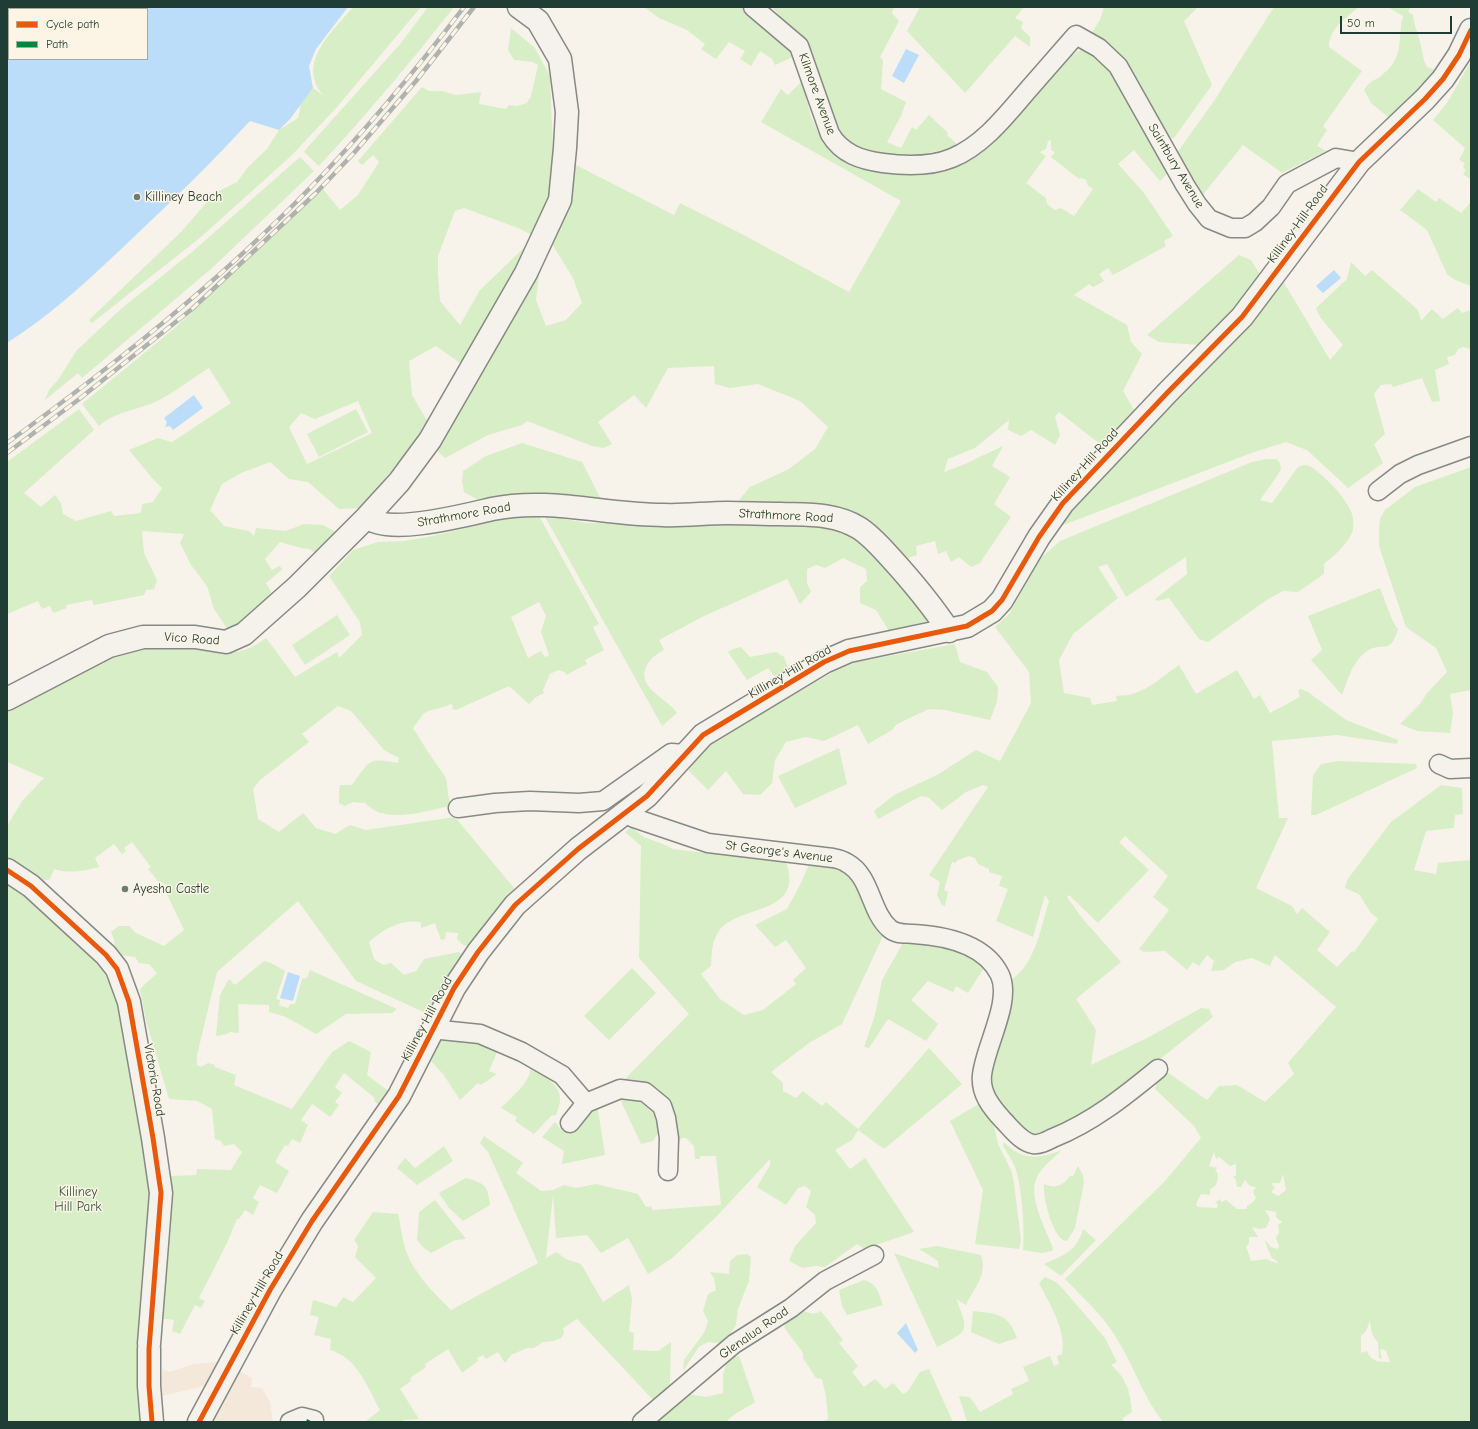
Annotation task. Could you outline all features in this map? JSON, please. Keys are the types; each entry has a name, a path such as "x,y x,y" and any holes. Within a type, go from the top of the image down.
{"main road":[{"path":"367,517 399,482 430,440 526,273 560,200 565,148 566,112 560,59 538,22 519,7"},
{"name":"Killiney Hill Road","path":"199,1422 270,1290 312,1221 398,1096 431,1029 454,988 478,952 511,910 578,849 626,813 663,780 703,736 824,662 849,650 949,630 979,620 992,611 1002,600 1039,537 1063,504 1162,397 1242,316 1359,162 1426,99 1443,80 1459,55 1471,30"},
{"name":"Strathmore Road","path":"367,517 373,522 404,525 443,520 507,506 544,504 608,512 663,515 727,513 822,515 842,519 860,528 877,542 924,594 949,630"},
{"name":"Vico Road","path":"7,699 83,659 116,644 143,637 195,637 226,642 244,634 297,587 367,517"},
{"name":"Victoria Road","path":"7,870 31,886 106,955 117,969 129,1002 161,1193 149,1347 149,1386 152,1422"}],"street":[{"name":"Kilmore Avenue","path":"753,7 800,46 812,78 819,107 836,144 853,156 864,160 896,164 914,165 933,163 951,158 966,150 994,129 1076,35"},
{"name":"Saintbury Avenue","path":"1076,35 1099,48 1118,66 1197,204 1209,218 1231,228 1245,228 1255,222 1271,206 1286,184 1336,158 1359,162"},
{"path":"1378,491 1400,474 1418,465 1471,446"},
{"path":"458,808 495,803 530,801 579,803 603,800 671,753 686,754"},
{"path":"1439,764 1450,769 1471,768"},
{"name":"St George's Avenue","path":"626,813 634,818 708,843 833,858 848,863 858,871 882,920 890,929 900,934 915,934 942,938 968,945 981,952 990,960 1002,981 1003,998 985,1059 982,1085 985,1095 994,1110 1016,1133 1029,1142 1039,1144 1090,1121 1128,1094 1158,1069"},
{"path":"431,1029 480,1034 522,1052 562,1075 586,1103"},
{"path":"570,1123 586,1103 620,1089 645,1092 662,1106 666,1118 669,1138 668,1171"},
{"name":"Glenalua Road","path":"642,1422 734,1344 791,1308 825,1281 874,1255"},
{"path":"290,1422 302,1417 314,1420"}],"shaded area":[{"path":"217,1362 220,1372 213,1384 157,1397 163,1369 170,1372 193,1364"},
{"path":"236,1369 252,1378 251,1387 262,1388 270,1402 273,1422 212,1422 208,1420"}],"green space":[{"path":"353,7 421,7 337,107 292,155 201,237 92,323 89,320 181,232 206,203 219,191 237,182 248,167 267,149 279,130 298,118 301,104 313,88 324,96 316,84 313,72 315,60 327,38"},
{"path":"428,7 454,7 388,88 319,166 304,152 401,43"},
{"path":"644,7 741,7 788,47 793,57 775,65 772,59 760,51 751,66 740,59 745,51 729,42 716,59 701,49 705,44 687,30 659,18"},
{"path":"772,7 894,7 892,13 899,21 880,57 883,60 881,89 906,102 901,116 887,142 901,148 912,127 916,130 929,115 957,144 955,147 915,156 887,155 861,150 838,137 803,43"},
{"path":"920,7 1024,7 1015,18 1023,22 1021,28 1030,37 1030,47 1015,36 965,93 907,31"},
{"path":"1104,7 1198,7 1184,21 1212,85 1174,138 1151,141 1170,171 1160,181 1134,150 1118,164 1144,193 1173,236 1164,241 1166,246 1113,275 1108,268 1099,274 1104,281 1093,287 1089,284 1074,295 1127,325 1131,342 1142,354 1123,391 1137,415 1105,448 1059,412 1055,417 1060,435 1055,445 1031,430 1021,436 1008,430 1009,420 975,448 948,459 944,472 1003,446 992,466 1010,477 994,504 1011,517 980,563 971,567 959,557 951,562 946,551 938,554 935,541 916,546 917,555 905,559 881,536 734,506 750,487 789,469 815,449 828,427 800,401 758,384 730,388 715,384 714,366 668,368 646,408 634,395 598,422 612,444 604,448 592,446 527,421 522,425 488,435 445,458 438,452 440,435 513,320 541,260 536,300 546,326 566,320 582,303 573,278 550,241 568,199 576,165 674,215 680,203 738,232 849,292 901,201 761,122 781,89 788,95 802,81 811,117 824,144 838,156 939,169 1049,72 1080,50 1100,20","holes":["1051,140 1051,150 1055,152 1051,157 1079,179 1082,178 1086,180 1088,186 1093,189 1074,216 1061,208 1055,210 1047,204 1046,198 1026,183 1046,156 1040,152 1046,149 1048,141"]},
{"path":"1274,7 1359,7 1344,19 1335,29 1330,40 1329,47 1362,71 1323,126 1327,130 1317,146 1326,151 1282,173 1243,145 1201,197 1188,171 1176,154 1214,101"},
{"path":"1388,7 1411,7 1408,12 1413,15 1427,67 1441,72 1392,120 1371,103 1364,90 1372,81 1390,68 1395,61 1399,47 1403,16"},
{"path":"511,28 535,48 550,76 553,149 560,148 552,191 534,236 518,228 464,208 455,211 438,256 438,274 440,301 460,325 480,290 532,240 464,366 436,346 409,361 412,395 429,424 361,508 339,509 308,482 289,479 270,462 241,473 222,484 210,510 224,526 249,531 254,536 256,528 286,531 304,524 323,525 338,533 318,556 310,549 280,542 265,559 272,570 279,566 283,569 266,583 274,597 235,628 228,630 214,609 207,586 191,565 180,543 184,534 142,531 144,553 157,580 154,589 146,590 144,595 94,605 92,600 66,605 67,608 53,613 50,606 42,609 38,601 7,614 7,462 79,409 94,430 24,493 41,507 55,495 61,503 63,514 76,521 111,511 114,516 141,513 142,504 153,502 162,488 129,450 158,438 172,442 231,403 209,368 161,399 145,406 121,413 99,426 82,404 176,327 323,189 340,210 358,195 379,162 373,155 362,165 358,161 422,87 429,91 442,91 456,95 481,92 479,104 506,109 509,105 517,106 527,103 531,96 538,65 533,62 514,60 508,50","holes":["358,401 372,433 307,464 289,427 301,413 315,419"]},
{"path":"1471,61 1471,180 1463,174 1466,170 1463,167 1465,163 1459,160 1465,148 1433,120 1447,103"},
{"path":"300,157 314,171 211,269 82,378 78,373 45,400 49,390 58,380 77,350 122,308 192,252"},
{"path":"1418,189 1436,202 1439,198 1461,213 1471,202 1471,286 1455,280 1447,274 1427,230 1400,210"},
{"path":"1239,255 1251,260 1261,276 1243,301 1198,345 1159,342 1147,335"},
{"path":"1351,262 1365,276 1372,270 1418,310 1421,321 1432,309 1443,319 1458,308 1462,313 1471,310 1471,349 1463,347 1458,349 1455,355 1447,357 1449,364 1435,370 1440,401 1432,402 1422,378 1393,387 1391,384 1381,385 1374,394 1385,434 1374,444 1383,463 1348,488 1307,450 1286,442 1254,452 1058,527 1125,452 1190,385 1283,281 1330,360 1343,345 1320,317 1316,308 1347,279"},
{"path":"356,409 368,432 319,457 307,434"},
{"path":"522,443 582,462 605,507 494,505 478,500 464,492 462,481 463,471 486,456"},
{"path":"1277,459 1280,463 1281,470 1260,500 1272,503 1298,467 1305,465 1321,474 1340,494 1350,508 1353,522 1352,534 1337,553 1324,564 1324,574 1298,592 1283,591 1268,599 1208,642 1199,639 1169,598 1157,601 1155,599 1187,574 1186,557 1126,597 1107,564 1098,567 1118,598 1073,634 1059,660 1064,693 1090,698 1092,705 1117,701 1116,696 1130,695 1145,689 1179,665 1196,694 1237,670 1254,699 1260,695 1270,713 1300,697 1298,690 1301,689 1308,692 1346,720 1398,740 1397,744 1337,735 1272,741 1279,818 1288,818 1256,888 1292,906 1297,914 1302,908 1330,932 1317,950 1337,967 1352,951 1354,952 1378,919 1370,912 1359,894 1345,888 1347,880 1391,822 1441,785 1462,788 1463,814 1455,815 1454,828 1426,831 1414,870 1436,874 1438,863 1471,860 1471,1422 1163,1422 1144,1392 1123,1349 1112,1331 1093,1308 1065,1279 1165,1181 1201,1138 1194,1126 1155,1089 1159,1074 1167,1072 1207,1100 1219,1086 1237,1085 1265,1102 1294,1074 1288,1063 1336,1007 1275,955 1270,966 1252,958 1235,962 1224,970 1211,971 1214,961 1207,955 1199,966 1193,962 1187,970 1165,951 1144,952 1139,949 1169,910 1153,897 1168,876 1125,836 1119,842 1149,870 1098,923 1069,895 1067,897 1082,918 1121,962 1076,999 1096,1030 1091,1065 1149,1037 1201,1008 1209,1009 1213,1017 1082,1121 1032,1139 988,1090 1006,983 1024,968 1030,958 1039,936 1049,901 1045,895 1033,937 996,921 1008,889 999,886 1002,876 989,872 989,869 978,864 975,858 969,856 958,860 955,863 952,862 944,890 948,892 945,906 942,905 937,895 940,882 929,875 988,787 983,785 966,792 942,810 928,797 921,796 878,819 874,811 894,795 937,775 976,750 1000,761 1031,703 1029,672 995,627 1009,614 1041,558 1060,541 1252,462","holes":["1214,1152 1216,1159 1219,1157 1230,1166 1236,1164 1236,1176 1233,1176 1236,1180 1237,1187 1241,1187 1245,1180 1250,1186 1256,1187 1253,1192 1256,1198 1247,1206 1247,1209 1237,1209 1226,1200 1221,1202 1220,1199 1216,1202 1218,1205 1217,1208 1198,1207 1196,1204 1201,1194 1210,1195 1210,1189 1218,1180 1218,1175 1215,1171 1217,1168 1209,1166","1283,1174 1286,1190 1278,1196 1271,1192 1275,1188 1271,1183 1280,1183","1265,1210 1276,1212 1276,1217 1282,1222 1278,1225 1279,1232 1276,1238 1279,1246 1278,1249 1271,1247 1264,1239 1271,1257 1278,1262 1276,1263 1266,1259 1251,1261 1246,1246 1249,1244 1249,1237 1258,1237 1252,1227 1260,1229 1266,1228 1270,1219","1370,1321 1372,1334 1378,1343 1379,1358 1382,1359 1380,1350 1382,1349 1386,1351 1390,1362 1376,1361 1367,1351 1361,1353 1361,1336 1366,1331"]},
{"path":"1471,467 1471,690 1450,694 1453,713 1450,733 1417,731 1400,724 1420,704 1427,693 1447,672 1436,648 1406,627 1379,546 1380,519 1385,510 1415,487"},
{"path":"544,515 586,523 816,525 844,531 871,548 917,599 927,621 889,631 876,610 860,603 860,587 867,581 866,569 843,558 825,568 816,565 807,569 807,583 811,592 800,604 787,579 704,616 659,640 664,650 648,663 644,674 648,686 677,713 662,726"},
{"path":"539,516 599,624 593,627 604,650 585,660 587,664 566,675 565,672 558,670 550,674 543,690 544,693 536,697 529,704 509,686 456,710 452,709 453,706 451,704 423,714 413,728 446,778 450,806 405,815 394,815 373,810 365,803 353,802 345,806 339,803 340,785 352,785 370,763 375,761 388,761 398,763 399,758 384,750 351,711 338,706 302,734 309,742 260,780 253,789 258,819 279,832 303,813 316,828 335,834 350,825 366,830 455,817 519,894 477,942 464,946 457,939 458,933 446,932 445,939 441,940 435,923 421,928 421,922 414,921 399,924 386,929 369,942 374,959 383,965 391,963 404,975 416,971 424,959 459,952 468,959 432,1016 356,981 298,901 217,972 197,1055 197,1065 201,1067 208,1063 215,1065 215,1067 236,1075 234,1085 292,1109 332,1052 349,1041 371,1052 367,1075 394,1095 384,1109 374,1101 375,1098 344,1073 335,1087 342,1093 335,1102 339,1105 330,1117 312,1104 301,1120 308,1125 300,1143 292,1139 288,1146 285,1145 275,1162 289,1171 277,1193 260,1185 253,1198 259,1202 253,1215 245,1210 239,1219 237,1219 226,1245 199,1298 205,1301 201,1308 195,1305 180,1334 172,1331 174,1320 158,1318 171,1212 169,1176 196,1175 197,1169 231,1170 242,1152 234,1144 224,1146 221,1141 215,1139 212,1109 197,1101 169,1099 146,1021 140,989 157,973 149,964 139,963 135,957 118,955 115,952 114,939 111,932 119,926 129,926 136,933 164,946 184,930 166,892 169,886 158,881 148,869 151,867 132,842 124,848 126,851 122,854 114,844 95,858 99,867 76,871 60,871 54,869 50,879 45,880 33,879 7,864 7,826 22,801 44,778 7,762 7,707 113,656 146,644 214,649 227,653 248,649 266,638 295,677 337,652 339,658 362,635 360,622 329,576 353,550 378,542 404,541 428,537 512,517","holes":["539,602 546,616 541,632 549,655 545,657 541,651 528,658 511,617"]},
{"path":"1380,588 1393,622 1398,629 1395,638 1389,645 1377,647 1361,656 1351,672 1342,695 1311,660 1322,650 1308,616"},
{"path":"337,615 350,635 305,665 292,645"},
{"path":"955,644 960,662 987,672 998,687 997,702 990,720 945,710 929,709 897,724 892,730 868,744 858,725 824,741 806,737 786,742 775,760 772,783 760,795 743,794 726,771 708,790 688,770 710,743 837,670 856,662"},
{"path":"741,647 750,657 776,652 784,657 789,671 777,679 768,668 747,680 728,652"},
{"path":"839,748 847,784 795,808 778,776"},
{"path":"1339,761 1416,764 1417,768 1316,815 1311,815 1313,776 1321,764"},
{"path":"631,827 644,837 672,849 759,859 782,860 786,862 789,879 786,892 778,900 767,907 740,916 728,922 716,935 713,944 711,966 701,974 720,999 744,1015 763,1010 796,984 793,980 806,968 786,940 775,947 755,925 787,909 811,860 844,868 857,887 860,896 883,936 842,1024 809,1043 771,1072 783,1083 783,1091 796,1098 803,1091 822,1106 826,1102 858,1129 929,1048 962,1084 884,1149 858,1130 852,1140 835,1150 850,1169 865,1158 914,1232 864,1249 857,1244 825,1267 816,1266 802,1268 789,1261 795,1246 816,1223 815,1215 806,1207 811,1191 805,1186 798,1188 786,1205 757,1187 770,1165 770,1159 716,1217 671,1259 648,1274 628,1238 601,1253 587,1235 556,1238 553,1195 546,1258 556,1252 566,1259 581,1264 603,1302 629,1285 632,1299 629,1331 634,1333 633,1350 658,1351 671,1342 670,1387 655,1402 577,1319 563,1328 564,1333 561,1338 543,1342 534,1348 527,1348 511,1355 505,1363 498,1352 486,1359 483,1355 477,1358 478,1361 462,1373 448,1349 425,1364 426,1367 410,1378 411,1381 400,1389 419,1419 403,1420 402,1422 365,1422 380,1410 371,1392 355,1366 348,1359 330,1350 331,1339 314,1335 319,1317 310,1315 313,1300 336,1307 343,1297 353,1302 376,1278 355,1257 358,1246 354,1240 373,1212 398,1214 406,1251 414,1268 425,1283 451,1310 538,1263 488,1152 480,1143 484,1136 523,1163 516,1173 541,1191 553,1190 564,1185 576,1188 596,1184 638,1194 646,1207 652,1206 652,1210 721,1205 716,1156 700,1156 700,1159 695,1159 694,1146 686,1138 681,1138 675,1158 670,1118 621,1083 689,1014 639,958 641,846 625,832"},
{"name":"Killiney Hill Park","path":"7,881 41,909 85,950 106,976 117,995 143,1129 151,1197 140,1422 7,1422"},
{"path":"904,941 956,951 966,955 984,968 968,993 956,986 953,992 928,981 911,1000 938,1024 926,1041 888,1019 869,1048 864,1047 875,1015 882,980"},
{"path":"264,961 271,963 285,971 276,999 280,1000 279,1005 288,1008 290,1004 295,1004 302,979 307,978 310,970 397,1009 392,1013 346,1014 316,1034 286,1017 269,1012 269,1005 238,1004 239,1033 230,1032 216,1036 220,995 229,979 235,985"},
{"path":"632,968 656,993 609,1040 584,1016"},
{"path":"441,1039 474,1041 498,1050 489,1071 497,1074 481,1085 478,1083 460,1100 443,1074 431,1061"},
{"path":"530,1069 550,1080 554,1084 559,1093 560,1099 556,1115 551,1116 534,1134 515,1121 517,1117 501,1108 524,1084"},
{"path":"618,1095 636,1099 647,1104 653,1114 659,1132 653,1141 641,1144"},
{"path":"984,1101 991,1112 998,1144 1011,1170 1021,1240 1019,1249 975,1244 983,1190 950,1121"},
{"path":"591,1109 598,1110 605,1155 562,1164 564,1151 542,1137 555,1122 562,1131 571,1134 578,1128"},
{"path":"1004,1142 1017,1153 1031,1156 1046,1155 1062,1150 1043,1168 1038,1175 1034,1192 1038,1212 1053,1248 1052,1251 1041,1253 1023,1250 1024,1242 1021,1197 1015,1167 1003,1146"},
{"path":"444,1146 453,1161 417,1185 397,1168 405,1158 415,1168"},
{"path":"1078,1166 1083,1175 1084,1183 1075,1228 1067,1241 1062,1239 1057,1234 1053,1226 1045,1198 1044,1184 1058,1186 1070,1176 1073,1176"},
{"path":"466,1178 481,1184 487,1189 490,1205 463,1221 449,1208 439,1193"},
{"path":"435,1200 466,1239 455,1240 431,1253 417,1240 419,1212"},
{"path":"1083,1229 1096,1240 1061,1276 1044,1264 1063,1255 1073,1248 1077,1243"},
{"path":"937,1246 981,1255 983,1269 979,1281 966,1305 956,1299 963,1319 963,1330 955,1338 937,1347 894,1253 939,1268 938,1261 919,1249"},
{"path":"747,1254 751,1257 749,1281 738,1309 736,1325 728,1338 720,1343 708,1342 699,1347 683,1371 684,1360 704,1333 708,1321 703,1311 708,1294 716,1290 714,1278 710,1272 729,1274 730,1261 737,1255"},
{"path":"1045,1277 1056,1282 1063,1289 1105,1338 1117,1362 1111,1365 1121,1375 1127,1386 1132,1412 1123,1418 1123,1422 967,1422 959,1396 970,1397 980,1412 1013,1394 1011,1389 1029,1381 1023,1367 1050,1356 1054,1366 1059,1364 1057,1356 1062,1354 1062,1336 1056,1317 1039,1283"},
{"path":"864,1280 875,1286 883,1305 847,1315 842,1306 839,1290"},
{"path":"802,1310 812,1314 821,1311 843,1340 839,1343 858,1366 852,1372 864,1387 875,1379 885,1389 893,1383 903,1394 908,1391 920,1372 929,1369 953,1422 821,1422 828,1419 826,1397 822,1379 816,1378 803,1358 803,1353 784,1327 787,1319"},
{"path":"973,1311 1001,1316 1010,1324 1017,1338 999,1344 971,1332"},
{"path":"739,1356 755,1402 726,1422 656,1422 688,1394 706,1397 723,1393 723,1375 728,1358"}],"water":[{"path":"7,7 348,7 316,49 309,66 313,88 290,119 279,130 250,121 121,250 58,306 7,343"},
{"path":"906,49 919,55 904,83 892,76"},
{"path":"1334,270 1341,278 1323,293 1316,286"},
{"path":"194,395 203,408 173,430 170,426 165,427 167,422 164,418"},
{"path":"288,972 300,976 293,1001 280,998"},
{"path":"906,1323 918,1350 915,1353 897,1333"}],"railway":[{"path":"7,443 47,414 165,321 203,289 276,222 311,187 371,122 428,54 464,7"},
{"path":"7,453 78,400 192,309 316,193 353,154 416,81 474,7"}],"cycle path":[{"path":"199,1422 270,1290 312,1221 399,1096 454,988 478,952 515,905 578,849 647,796 703,735 824,662 849,651 967,626 992,611 1002,600 1039,537 1063,503 1168,392 1242,317 1359,162 1425,99 1443,79 1459,55 1471,30"},
{"path":"7,870 31,886 106,955 117,969 129,1002 161,1193 149,1349 149,1386 152,1422"}],"place":[{"name":"Killiney Beach","path":"137,197"},
{"name":"Ayesha Castle","path":"125,889"}]}
